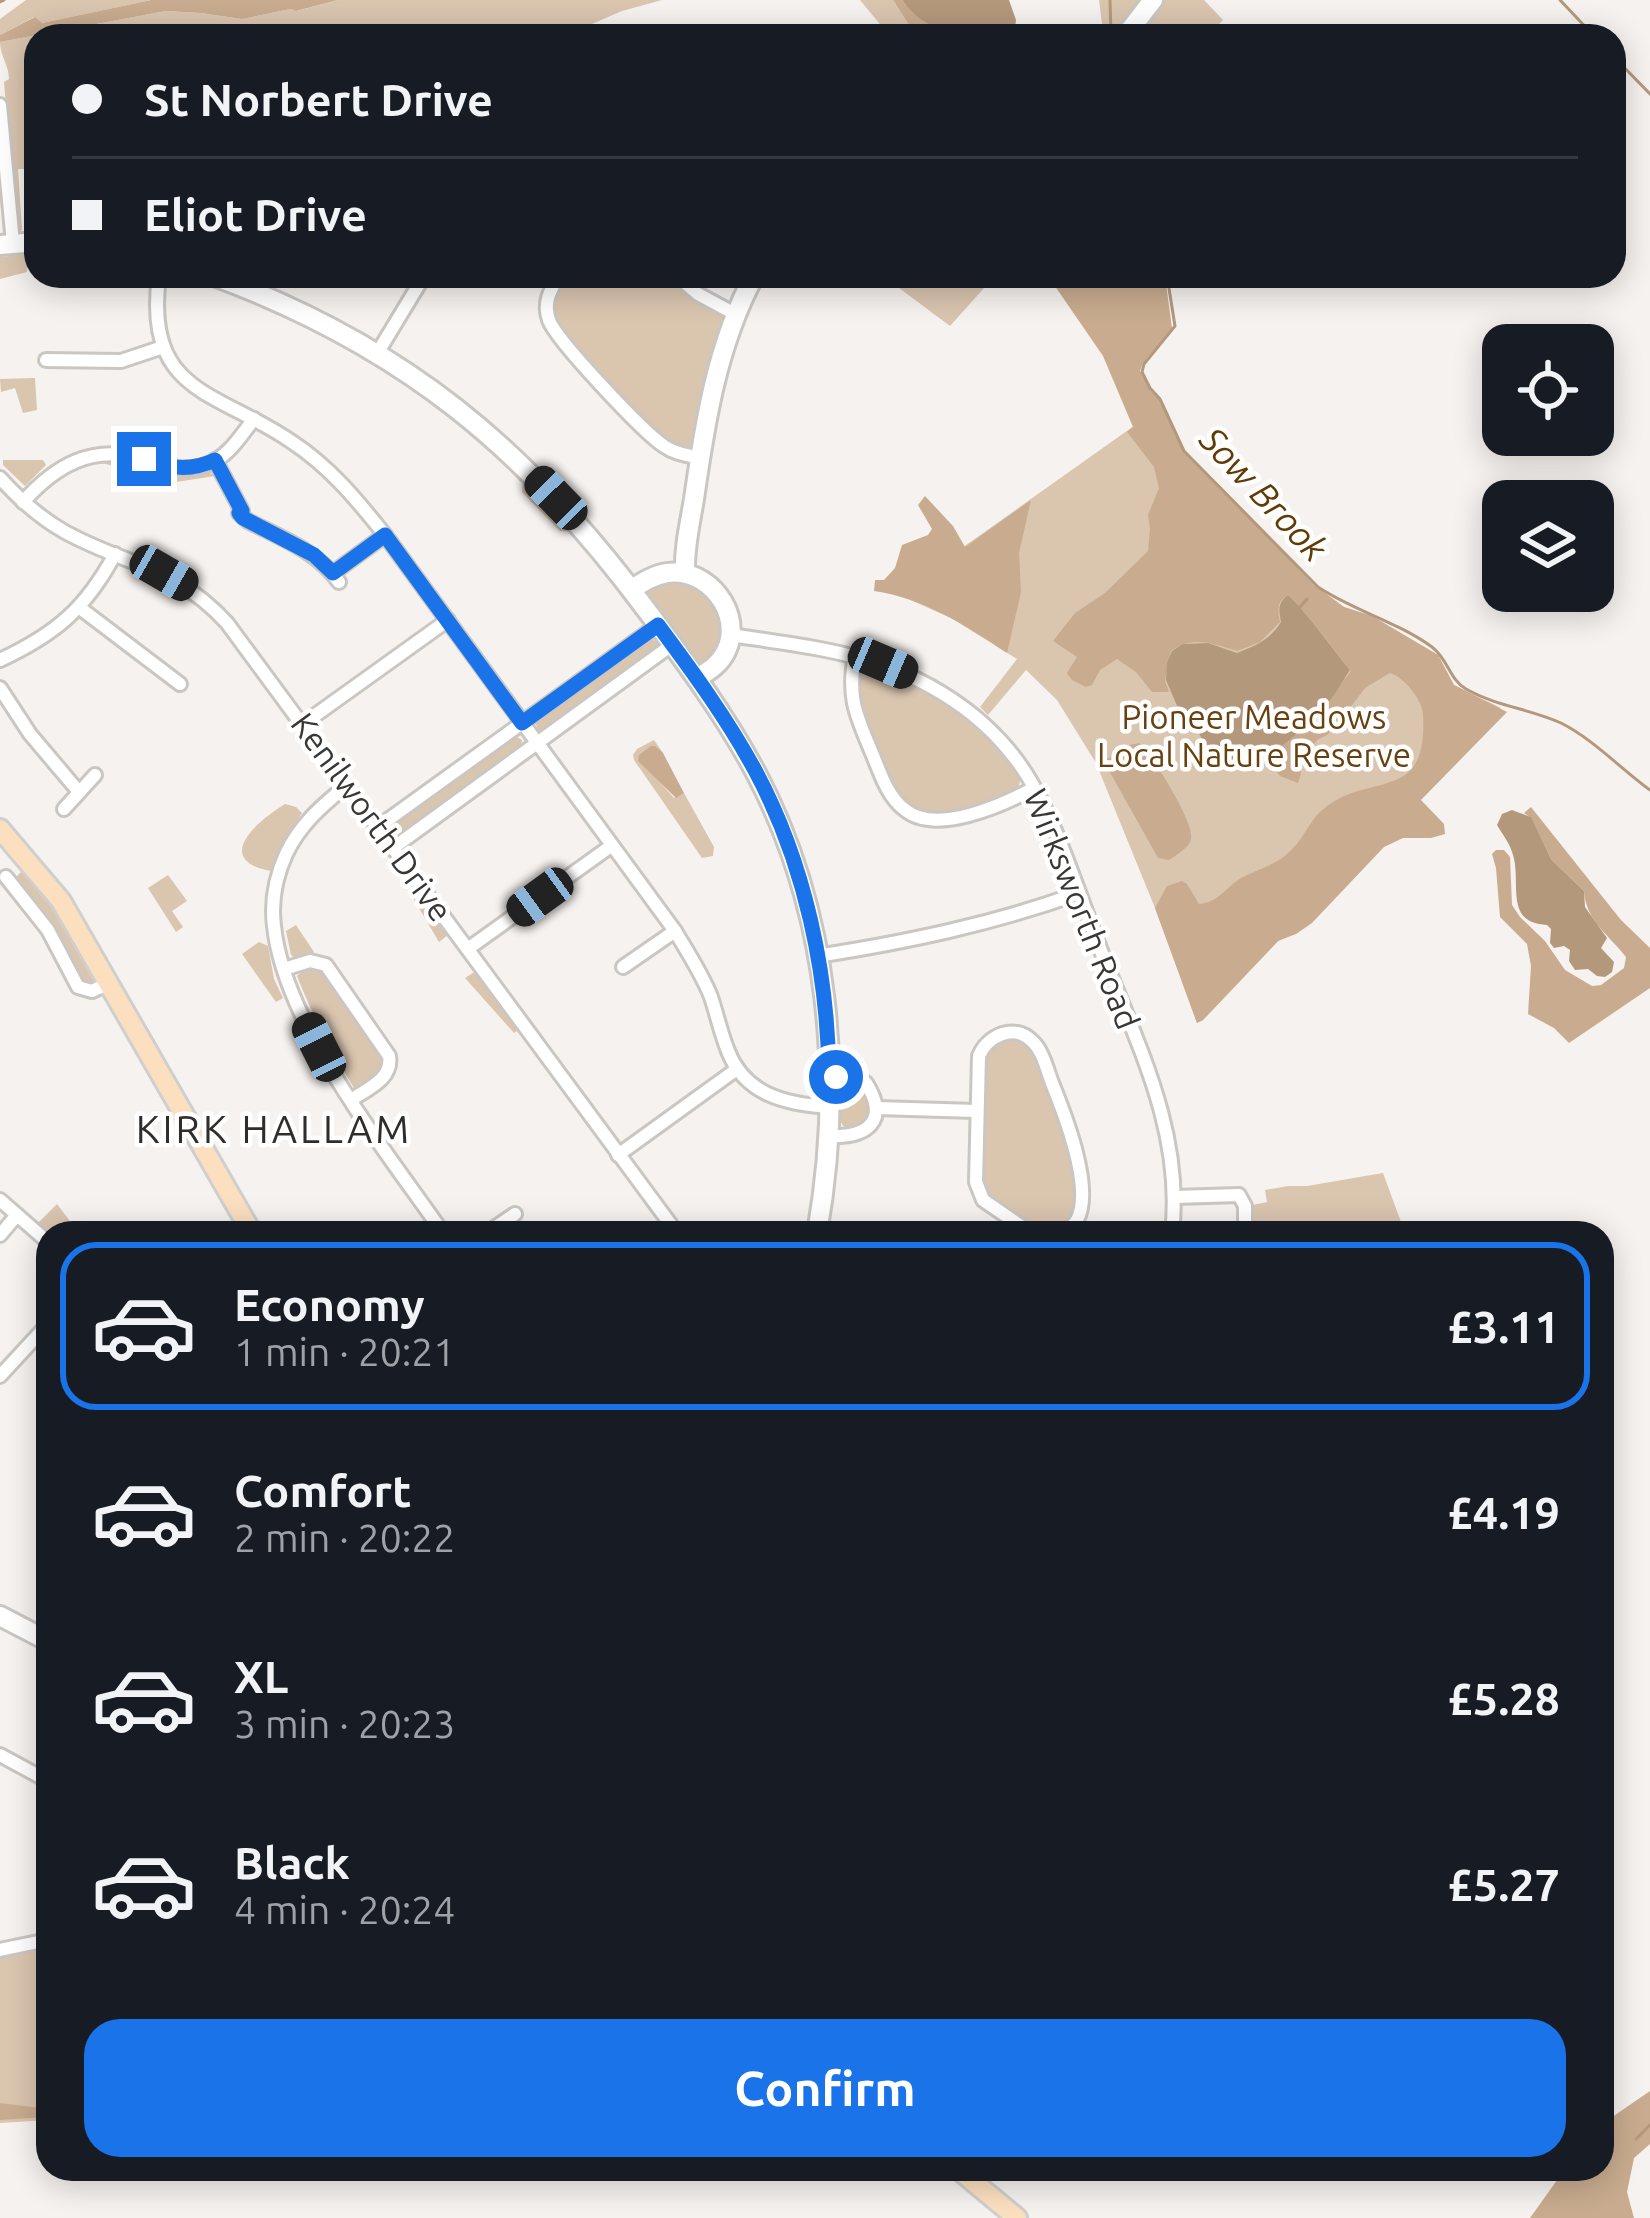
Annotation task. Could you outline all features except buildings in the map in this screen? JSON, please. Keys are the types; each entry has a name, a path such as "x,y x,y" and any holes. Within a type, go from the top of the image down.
{"main road":[{"path":"0,829 61,901 245,1221"},
{"path":"972,2181 1017,2218"}],"street":[{"path":"1135,24 1154,0"},
{"path":"0,105 7,244"},
{"path":"158,288 156,306 164,347 178,370 201,393 294,443 329,471 385,535 448,620 675,931 709,992 737,1069 753,1086 776,1099 828,1107"},
{"path":"247,288 378,352 515,457 572,514 632,590 697,678 758,777 807,907 829,1031 828,1136 820,1221"},
{"path":"378,352 417,288"},
{"path":"552,288 548,296 551,326 590,372 668,450 700,458"},
{"path":"691,288 735,314"},
{"path":"685,572 715,379 748,288"},
{"path":"46,360 121,362 164,347"},
{"path":"23,502 53,472 84,457 128,455 180,469 194,468 233,446 254,419"},
{"path":"215,460 248,521 326,564 336,578 385,535"},
{"name":"Kenilworth Drive","path":"0,478 23,502 70,534 164,573 217,611 667,1221"},
{"path":"0,660 46,636 80,608 115,554"},
{"path":"632,590 660,574 685,572 712,587 723,601 730,635 727,648 718,663 697,678"},
{"path":"80,608 162,663 180,684"},
{"path":"303,724 448,620"},
{"path":"378,827 658,625"},
{"name":"Wirksworth Road","path":"730,635 883,663 963,707 999,740 1034,788 1166,1124 1172,1155 1173,1221"},
{"path":"393,848 673,644"},
{"path":"855,656 850,686 855,712 885,784 904,809 923,819 943,819 992,808 1034,788"},
{"path":"0,688 29,734 79,792"},
{"path":"64,809 95,775"},
{"path":"347,785 311,816 284,859 273,914 276,941 319,1047 435,1221"},
{"path":"469,948 611,846"},
{"path":"28,859 3,879 47,930 78,987 92,991 110,983"},
{"path":"817,956 975,926 1079,893"},
{"path":"623,967 675,931"},
{"path":"284,969 309,961 326,965 388,1056 386,1074 351,1100"},
{"path":"1012,1221 979,1192 975,1173 979,1056 985,1044 1003,1034 1030,1039 1056,1092 1078,1162 1081,1208 1076,1221"},
{"path":"618,1155 737,1069"},
{"path":"828,1136 862,1132 870,1126 877,1108 866,1083 854,1077 829,1077"},
{"path":"877,1108 976,1111"},
{"path":"1175,1197 1239,1196 1245,1221"},
{"path":"0,1200 36,1232"},
{"path":"505,1221 515,1214"},
{"path":"0,1234 17,1215"},
{"path":"0,1376 36,1337"},
{"path":"0,1616 36,1635"},
{"path":"0,1755 36,1774"},
{"path":"0,1950 36,1942"}],"green space":[{"path":"26,0 151,0 42,23 34,17 0,35 0,19"},
{"path":"338,0 662,0 592,24 96,24 166,11 242,19"},
{"path":"860,0 893,0 908,24 879,23"},
{"path":"1099,0 1144,0 1125,24 1102,24"},
{"path":"1165,0 1204,0 1223,20 1219,24 1145,24"},
{"path":"24,38 24,169 18,169 22,230 17,230 11,168 4,82 9,74 0,42"},
{"path":"24,255 24,273 0,279 0,257"},
{"path":"557,288 686,288 722,315 724,327 706,370 693,448 677,450 657,436 561,334 553,317"},
{"path":"899,288 984,288 950,326"},
{"path":"35,378 37,410 23,413 15,388 1,392 0,379"},
{"name":"Pioneer Meadows Local Nature Reserve","path":"1162,406 1184,451 1314,585 1344,607 1372,616 1438,655 1454,685 1501,708 1197,1023 1096,763 1057,700 1026,670 988,715 980,707 1017,659 951,618 897,594"},
{"path":"110,458 205,470 215,476 176,482 98,462"},
{"path":"3,460 43,460 46,465 25,486"},
{"path":"523,478 574,532 560,531 522,492"},
{"path":"691,579 724,613 723,647 705,665 692,662 646,592 655,581"},
{"path":"649,638 658,648 547,731 538,730 537,717"},
{"path":"872,665 931,694 974,723 1021,776 1018,790 965,811 937,815 924,815 900,802 856,709 858,673"},
{"path":"512,734 522,740 521,749 406,832 398,829 396,820"},
{"path":"654,740 663,753 649,770 674,798 684,793 714,847 713,856 702,858 634,760 637,749"},
{"path":"285,804 302,813 271,871 254,866 244,858 245,840"},
{"path":"22,871 64,921 96,979 94,985 83,985 51,927 16,883"},
{"path":"168,875 187,901 172,911 183,927 176,932 148,888"},
{"path":"415,888 449,934 439,942 409,891"},
{"path":"296,925 314,952 297,960 291,955 286,931"},
{"path":"259,942 268,946 283,998 276,1002 242,954"},
{"path":"307,967 324,969 365,1035 380,1050 385,1070 359,1090 338,1061 303,991 297,976"},
{"path":"476,971 518,1030 514,1033 465,978"},
{"path":"1005,1038 1021,1040 1038,1059 1064,1126 1076,1176 1076,1213 1069,1221 1020,1221 987,1199 979,1173 985,1052"},
{"path":"852,1083 865,1093 870,1106 866,1119 854,1130 843,1126 839,1118 838,1092"},
{"path":"1383,1173 1401,1221 1251,1221 1248,1206 1267,1202 1265,1190"},
{"path":"57,1204 70,1221 40,1221"},
{"path":"36,1949 36,2121 0,2123 0,1957"}],"shaded area":[{"path":"151,0 338,0 242,19 166,11 96,24 24,24 24,38 0,42 0,35 35,17 42,23"},
{"path":"893,0 902,0 932,24 908,24"},
{"path":"902,0 1009,0 1016,20 1016,24 929,24"},
{"path":"1056,288 1167,288 1172,328 1140,371 1184,451 1314,585 1344,607 1372,616 1438,655 1454,685 1507,712 1421,800 1444,824 1445,834 1403,838 1384,847 1312,923 1278,941 1197,1023 1155,908 1167,886 1182,881 1199,904 1276,862 1297,844 1317,815 1339,799 1405,775 1416,763 1422,744 1423,715 1407,684 1390,673 1365,688 1341,720 1317,740 1300,763 1298,783 1280,776 1263,756 1290,740 1351,671 1288,595 1280,603 1280,622 1260,642 1237,651 1196,642 1171,651 1165,681 1169,692 1152,692 1117,659 1100,670 1092,685 1072,680 1067,673 1077,657 1053,641 1075,613 1105,593 1148,551 1148,515 1159,488 1154,467 1127,432 1133,427 1103,356"},
{"path":"925,496 965,547 1031,500 1019,553 1021,592 1007,653 927,607 874,591 875,580 884,580 895,568 902,545 932,529 918,505"},
{"path":"1288,595 1350,670 1326,705 1281,746 1250,759 1225,760 1203,741 1188,712 1178,708 1166,680 1167,663 1172,651 1183,644 1208,643 1237,653 1256,645 1281,622 1280,604"},
{"path":"1139,743 1187,819 1191,839 1169,860 1158,858 1107,767 1107,759"},
{"path":"651,746 663,753 684,793 676,798 638,761"},
{"path":"1531,807 1621,920 1650,948 1650,988 1569,1043 1528,1014 1531,966 1527,944 1500,917 1492,854 1504,850 1510,857 1512,905 1565,970 1592,986 1601,985 1624,968 1626,957 1594,919 1584,891 1551,859 1524,813"},
{"path":"1512,810 1531,817 1551,859 1584,891 1585,907 1607,938 1601,948 1614,962 1605,977 1588,969 1575,970 1569,961 1570,950 1550,943 1551,929 1524,917 1512,852 1497,825 1502,814"},
{"path":"1650,2091 1650,2144 1634,2158 1627,2192 1634,2218 1530,2218 1556,2181 1614,2181 1614,2116"},
{"path":"0,2103 36,2108 36,2118 0,2120"}],"waterway":[{"path":"0,2 4,0"},
{"name":"Sow Brook","path":"1110,0 1111,24"},
{"path":"1560,0 1583,24"},
{"path":"1626,69 1650,94"},
{"name":"Sow Brook","path":"1169,288 1175,326 1142,372 1184,451 1318,587 1432,647 1466,689 1573,730 1650,790"},
{"path":"1300,607 1307,599"},
{"path":"1636,2139 1650,2125"}],"district":[{"name":"KIRK HALLAM","path":"274,1129"}],"route":[{"path":"144,459 180,469 215,460 243,518 314,555 333,573 385,535 522,723 658,625 739,743 778,822 807,907 829,1031 829,1077 836,1077"}]}
